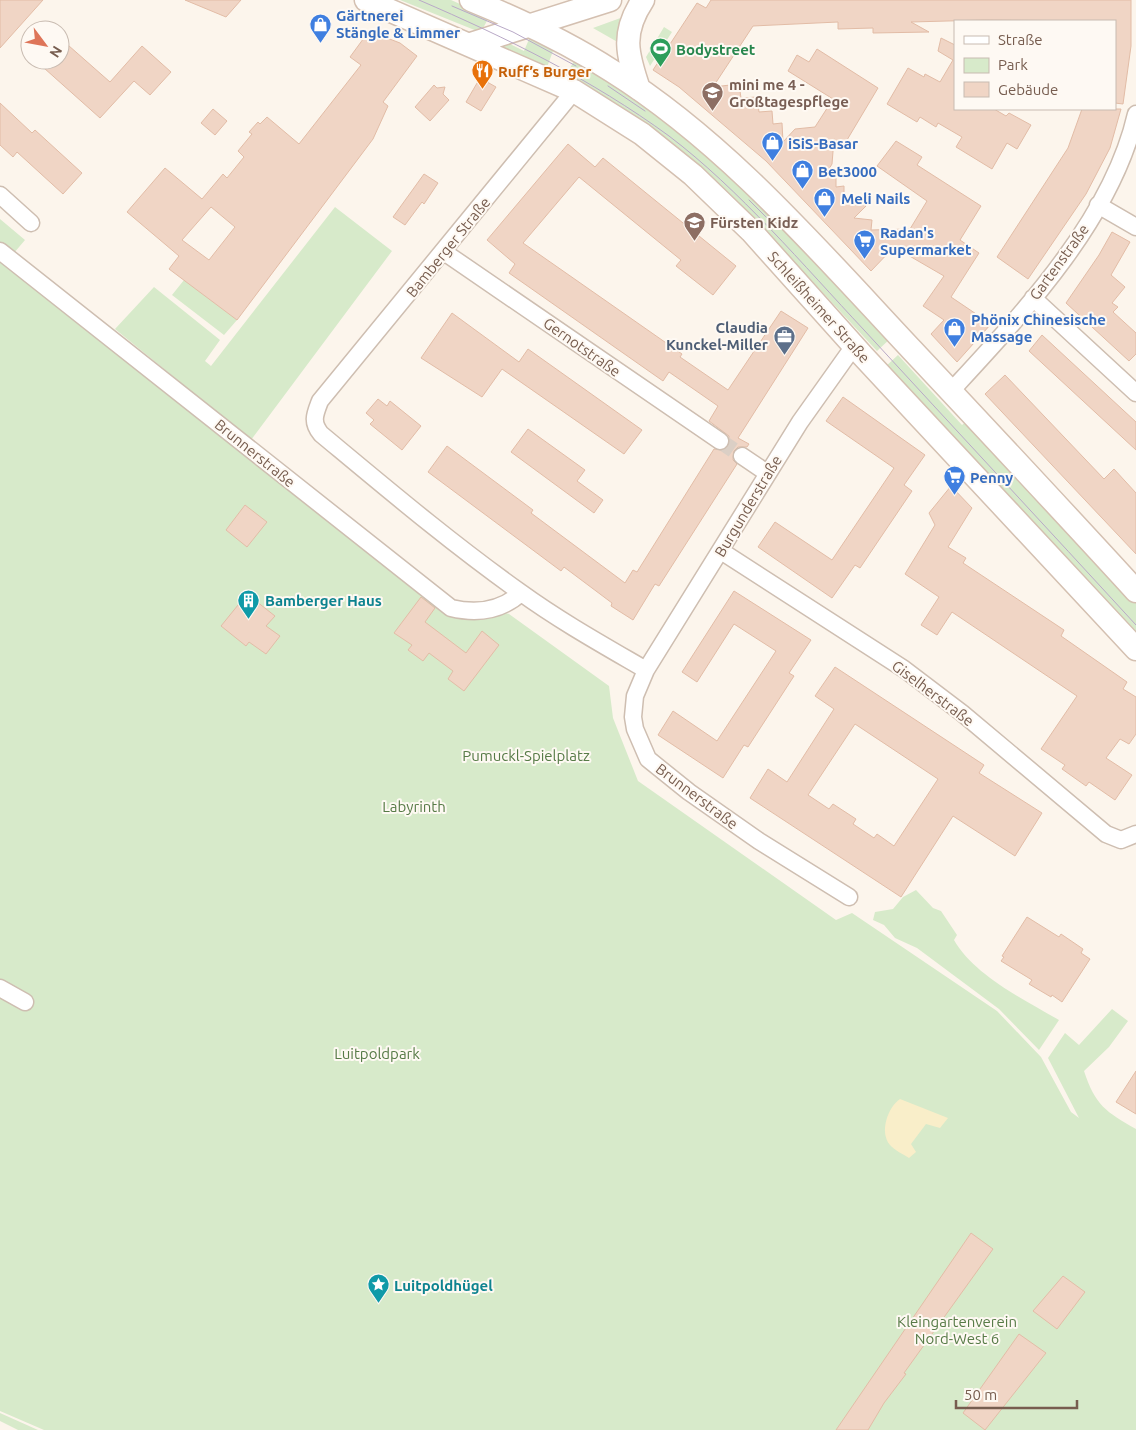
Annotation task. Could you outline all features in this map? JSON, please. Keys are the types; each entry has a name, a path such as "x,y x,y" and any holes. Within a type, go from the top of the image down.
{"main road":[{"name":"Schleißheimer Straße","path":"366,0 471,44 574,91 642,134 715,195 751,231 854,346 1136,649"},
{"path":"471,0 532,26 584,54 639,89 708,142 736,168 952,390 1136,591"},
{"path":"471,44 610,0"},
{"path":"639,89 630,63 627,41 632,20 643,0"}],"street":[{"name":"Bamberger Straße","path":"521,593 320,434 315,427 314,418 320,401 574,91"},
{"name":"Gartenstraße","path":"952,390 1008,330 1067,254 1098,205 1124,153 1136,114"},
{"path":"0,195 31,223"},
{"path":"1098,205 1136,227"},
{"name":"Brunnerstraße","path":"0,251 451,608 469,612 493,609 510,603 521,593"},
{"name":"Gernotstraße","path":"444,252 720,441"},
{"path":"1033,298 1136,393"},
{"name":"Burgunderstraße","path":"646,670 721,551 767,473 800,422 854,346"},
{"path":"742,456 767,473"},
{"name":"Giselherstraße","path":"721,551 904,669 969,719 1106,834 1121,840 1136,834"},
{"path":"521,593 582,633 646,670"},
{"name":"Brunnerstraße","path":"646,670 635,696 633,717 635,729 648,759 689,792 758,841 849,897"},
{"path":"0,988 25,1002"}],"green space":[{"path":"400,0 451,0 505,24 488,19 482,30 477,31"},
{"path":"626,16 621,44 593,28"},
{"path":"664,27 672,32 650,66 646,57"},
{"path":"530,37 557,49 556,52 553,51 546,70 500,47 510,44 524,51"},
{"path":"575,59 652,110 730,174 891,338 877,351 812,281 807,284 564,79"},
{"path":"335,207 392,251 251,440 115,329 154,287 220,340 205,361 211,366"},
{"name":"Luitpoldpark","path":"0,219 25,240 8,260 451,608 493,609 509,614 609,686 613,718 638,781 836,920 852,913 997,1011 1041,1057 1071,1112 1079,1118 1048,1058 1065,1033 1079,1045 1112,1009 1128,1021 1109,1047 1084,1071 1097,1100 1117,1118 1136,1129 1136,1430 44,1430 0,1411"},
{"path":"184,280 237,320 224,335 172,295"},
{"path":"898,355 962,425 968,420 995,453 1136,603 1136,637 884,368"},
{"path":"916,890 933,908 941,911 957,935 954,940 974,964 1001,986 1059,1020 1039,1050 999,1009 917,948 895,938 884,925 873,920 875,912 893,909 903,897"},
{"path":"0,1413 38,1430 18,1430 0,1421"}],"sand":[{"path":"900,1099 948,1118 940,1128 926,1124 911,1144 916,1152 909,1158 890,1145 885,1133 886,1120 892,1108"}],"building":[{"path":"0,0 43,0 25,20 20,20 20,26 0,48"},
{"path":"185,0 241,0 226,17"},
{"path":"711,0 1131,0 1131,46 1123,104 1116,103 1116,20 954,20 911,22 929,32 873,33 873,28 838,29 838,22 753,26 713,87 739,84 741,98 757,97 759,112 772,111 773,124 782,123 783,142 795,129 815,127 833,99 788,71 797,55 809,62 817,49 878,88 844,145 834,139 832,164 826,174 836,174 836,187 844,186 844,197 866,197 866,206 854,218 872,220 871,230 910,229 927,201 877,166 896,141 922,157 917,165 981,206 960,240 979,253 951,297 991,324 957,362 931,334 944,320 923,306 944,276 894,247 871,271 766,161 679,87 653,70 697,3 706,8"},
{"path":"369,31 400,43 417,56 383,102 388,106 373,139 237,320 169,269 179,256 127,212 165,168 202,199 223,174 227,178 244,157 238,151 252,134 249,132 258,122 260,124 267,117 299,144 361,65 350,57","holes":["211,207 235,227 209,260 182,240"]},
{"path":"941,38 954,44 954,110 996,110 1006,116 1009,113 1031,125 1017,149 1007,143 992,169 956,147 962,137 938,123 936,127 920,117 917,122 887,104 908,68 924,77 925,74 940,82 953,60 938,51"},
{"path":"142,46 171,72 150,95 134,81 100,118 46,70 70,70 70,47 110,82"},
{"path":"480,78 496,87 481,111 466,102"},
{"path":"434,85 437,88 445,87 443,94 449,100 430,121 415,107"},
{"path":"0,103 32,133 35,130 82,173 63,194 17,152 13,157 0,145"},
{"path":"213,109 227,121 215,135 201,123"},
{"path":"1121,109 1110,148 1086,194 1028,279 997,257 1068,148 1082,110"},
{"path":"568,144 595,167 603,158 736,266 713,295 676,266 681,260 579,177 523,243 682,354 680,357 728,390 781,311 808,328 738,438 749,444 747,447 738,447 734,451 733,460 737,464 659,586 655,584 633,620 611,606 612,603 564,567 561,571 428,472 447,446 533,510 531,513 625,583 633,570 637,572 714,449 724,450 728,446 729,436 709,421 718,406 669,372 663,381 509,273 515,264 487,240"},
{"path":"424,174 438,183 424,204 422,202 405,225 393,217"},
{"path":"1112,232 1130,242 1111,275 1125,287 1112,303 1118,307 1113,312 1136,333 1136,354 1129,361 1066,303 1099,255"},
{"path":"452,313 519,362 528,349 642,430 624,454 502,369 482,397 421,358"},
{"path":"1042,335 1136,422 1136,450 1029,351"},
{"path":"1005,375 1104,479 1114,469 1136,493 1136,554 985,394"},
{"path":"843,397 925,455 904,485 912,491 860,568 855,565 832,598 758,547 775,522 832,560 894,468 826,421"},
{"path":"378,399 387,406 390,401 421,426 402,450 370,424 374,420 366,413"},
{"path":"528,429 585,470 577,481 603,500 594,513 511,452"},
{"path":"951,486 972,508 948,547 966,558 963,563 1064,630 1061,636 1127,682 1123,689 1136,697 1136,734 1129,744 1120,739 1106,758 1132,775 1115,800 1089,782 1086,786 1062,769 1065,765 1041,749 1077,696 952,612 937,635 921,625 939,597 905,574 935,525 929,513"},
{"path":"245,505 267,522 247,547 226,530"},
{"path":"734,591 811,640 789,673 794,676 748,747 744,745 723,778 658,735 673,711 717,741 776,651 734,624 697,682 682,672"},
{"name":"Bamberger Haus","path":"247,594 275,616 266,626 280,636 266,654 249,642 246,646 221,626"},
{"path":"421,597 435,608 425,622 466,653 482,631 499,645 464,691 448,679 453,671 429,653 423,661 408,650 412,645 394,633"},
{"path":"835,667 984,765 979,773 1042,813 1015,856 953,816 901,897 750,798 768,769 787,782 834,709 815,696","holes":["855,724 938,779 894,846 877,834 874,838 853,824 856,819 833,804 829,809 808,795"]},
{"path":"1027,917 1059,937 1061,934 1083,949 1081,953 1090,959 1062,1002 1029,984 1032,980 1001,961 1004,957 1002,956"},
{"path":"1136,1071 1136,1114 1116,1102"},
{"path":"971,1233 993,1249 904,1373 906,1374 884,1403 868,1430 836,1430"},
{"path":"1063,1276 1085,1292 1057,1329 1033,1311"},
{"path":"1019,1334 1046,1353 985,1430 963,1413"}],"tunnel":[{"path":"720,441 742,456"}],"tram line":[{"path":"419,0 484,29 579,78 639,115 695,157 746,204 794,254 1136,625"},
{"path":"452,6 513,32 576,66"},
{"path":"608,86 645,111"},
{"path":"749,200 777,228"}],"place":[{"name":"Gärtnerei Stängle & Limmer","path":"320,43"},
{"name":"Bodystreet","path":"660,68"},
{"name":"Ruff’s Burger","path":"482,90"},
{"name":"mini me 4 - Großtagespflege","path":"713,112"},
{"name":"iSiS-Basar","path":"772,162"},
{"name":"Bet3000","path":"802,190"},
{"name":"Meli Nails","path":"825,217"},
{"name":"Fürsten Kidz","path":"694,241"},
{"name":"Radan's Supermarket","path":"864,260"},
{"name":"Phönix Chinesische Massage","path":"955,347"},
{"name":"Claudia Kunckel-Miller","path":"784,355"},
{"name":"Penny","path":"954,496"},
{"name":"Bamberger Haus","path":"249,619"},
{"name":"Luitpoldhügel","path":"378,1304"}],"park label":[{"name":"Pumuckl-Spielplatz","path":"526,755"},
{"name":"Labyrinth","path":"414,806"},
{"name":"Kleingartenverein Nord-West 6","path":"957,1330"}]}
